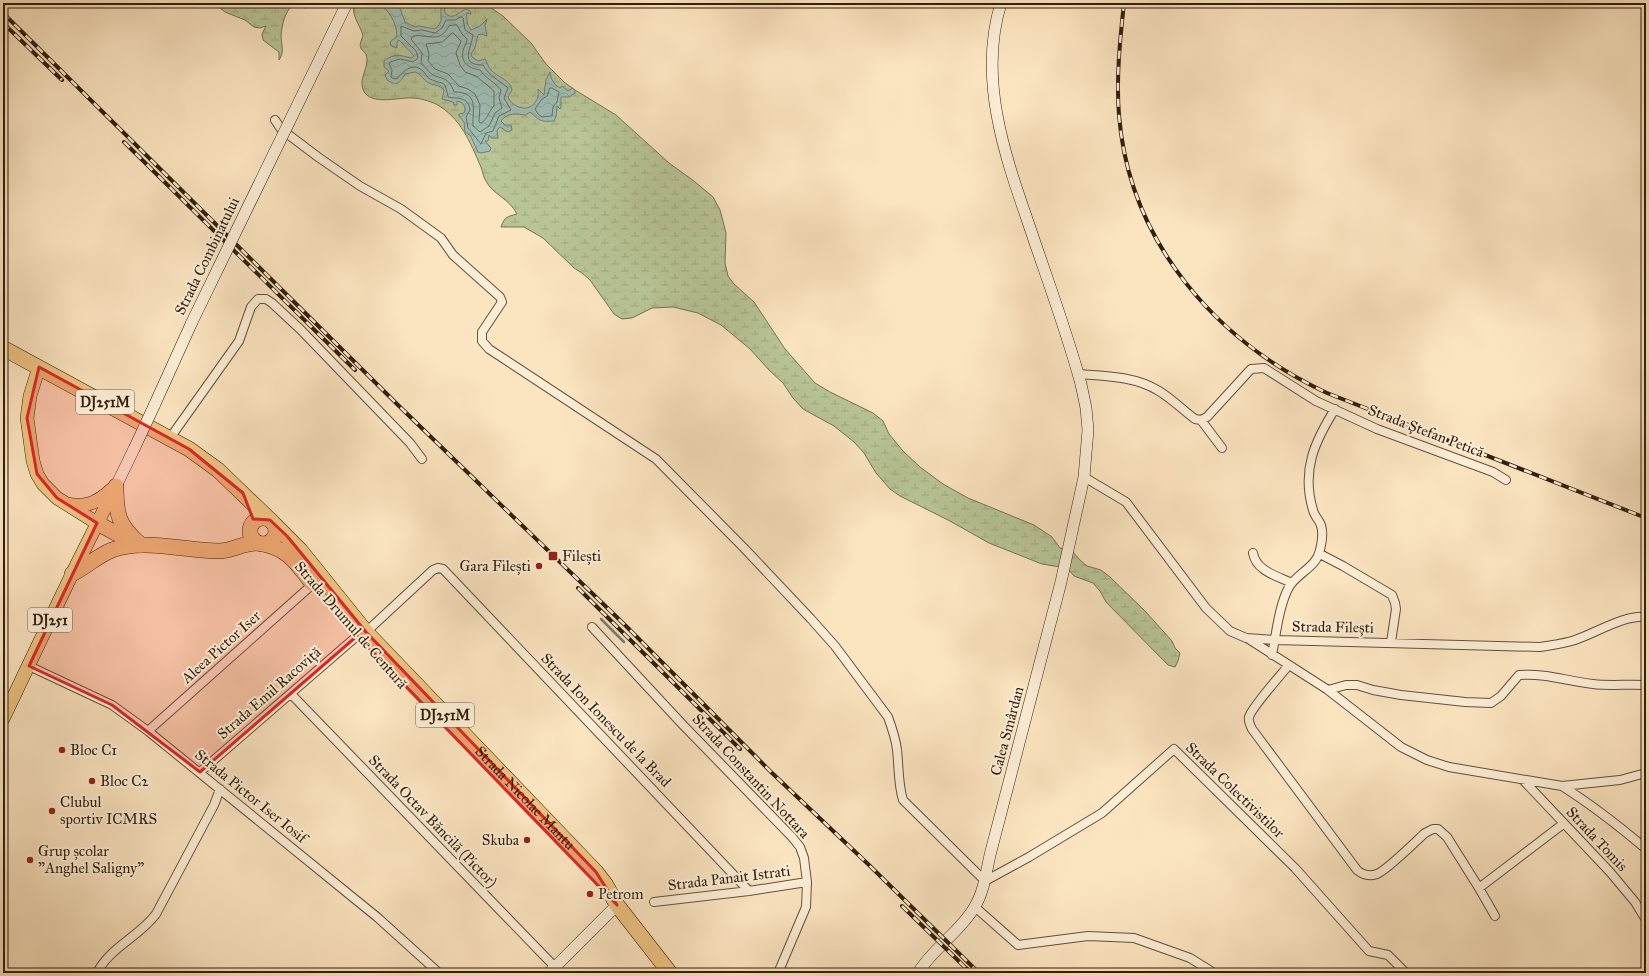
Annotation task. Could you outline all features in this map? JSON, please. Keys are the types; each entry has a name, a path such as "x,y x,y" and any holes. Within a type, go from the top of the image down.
{"highway":[{"name":"DJ251M","path":"3,348 170,438 204,460 243,493 300,550 362,634"},
{"path":"116,486 116,510 120,523 128,534 140,544"},
{"name":"DJ251M","path":"243,493 251,514 251,538 260,544"},
{"path":"97,524 140,544 193,550 224,551 248,543 268,543 275,537 276,528 272,522 262,517 257,518 250,527 232,542 212,550"},
{"path":"72,574 112,550 140,544"},
{"name":"Strada Drumul de Centură","path":"260,544 283,550 292,557 313,584 362,634 574,864 616,905"},
{"name":"DJ251M","path":"616,905 670,973"}],"main road":[{"name":"Strada Combinatului","path":"3,719 72,574 134,449 192,322 348,3"},
{"name":"Calea Smârdan","path":"918,973 927,960 964,922 975,907 985,880 990,855 1061,582 1075,525 1084,477 1088,430 1086,408 1078,374 1010,170 996,112 993,50 1001,3"},
{"path":"39,367 28,407 29,439 33,462 37,474 50,492 97,524"},
{"path":"66,504 77,506 92,504 100,500 116,486"},
{"path":"552,970 616,905"}],"street":[{"path":"275,120 281,129 318,157 360,186 401,210 441,238 453,255 500,297 502,302 482,332 482,341 489,349 656,459 744,548 811,619 858,674 888,717 893,730 897,749 899,789 903,800 985,880"},
{"path":"170,438 239,341 251,307 258,299 266,299 300,329 410,443 422,459"},
{"name":"Strada Ștefan Petică","path":"1201,420 1207,418 1246,373 1251,369 1264,368 1316,401 1378,429 1493,472 1506,480"},
{"path":"1078,374 1115,376 1145,383 1160,391 1196,419 1201,420 1222,448"},
{"path":"1272,655 1286,595 1297,576 1311,565 1320,554 1323,536 1321,525 1313,511 1310,499 1309,479 1311,456 1317,440 1335,409"},
{"name":"Strada Filești","path":"1084,477 1126,502 1206,608 1230,631 1246,638 1275,640 1547,646 1574,640 1626,620 1646,617"},
{"path":"1253,553 1254,559 1258,566 1292,583"},
{"path":"1320,554 1392,595 1396,609 1391,642"},
{"name":"Strada Emil Racoviță","path":"200,772 362,634 433,570 436,568 441,568"},
{"name":"Strada Ion Ionescu de la Brad","path":"441,568 750,891"},
{"name":"Aleea Pictor Iser","path":"148,731 313,584"},
{"name":"Strada Constantin Nottara","path":"592,627 683,725 800,847 804,858 807,882 806,907 778,973"},
{"path":"1246,638 1328,690 1401,747 1426,760 1449,766 1562,786 1620,780 1646,773"},
{"name":"Strada Pictor Iser Iosif","path":"28,666 112,705 148,731 378,917 439,973"},
{"path":"1288,666 1251,712 1249,722 1252,729 1357,870 1367,875 1379,873 1425,834 1433,829 1438,829 1448,837 1495,916"},
{"path":"1328,690 1346,685 1356,685 1401,695 1465,702 1490,703 1501,696 1519,675 1550,675 1567,680 1594,684 1646,685"},
{"name":"Strada Octav Băncilă (Pictor)","path":"291,694 552,970"},
{"name":"Strada Colectivistilor","path":"985,880 1030,857 1102,813 1174,749 1295,868 1358,941 1369,951 1388,955 1406,973"},
{"name":"Strada Tomis","path":"1523,780 1610,872 1635,902 1646,920"},
{"path":"1562,786 1603,814 1646,849"},
{"path":"97,973 104,961 115,950 147,925 156,914 214,805 220,789"},
{"path":"1479,888 1563,824"},
{"name":"Strada Panait Istrati","path":"654,902 750,891 807,882"},
{"path":"975,907 1018,945 1088,936 1134,938 1190,958 1214,973"}],"highlighted area":[{"path":"39,367 189,449 243,493 253,519 270,520 287,536 366,632 596,872 617,905 357,636 200,772 112,705 29,666 97,523 57,498 37,474 27,418"}],"green space":[{"path":"214,3 307,3 306,8 293,5 286,14 281,31 282,51 279,60 279,52 263,40 262,34 266,26 260,28 254,27 245,20 225,12"},
{"path":"354,3 484,3 503,16 531,43 546,64 564,82 616,115 669,163 713,197 720,210 726,233 725,263 728,276 734,284 754,302 785,349 815,383 873,413 883,421 889,434 903,451 920,467 943,484 968,498 1034,525 1052,537 1060,548 1072,551 1087,566 1101,570 1110,577 1145,611 1172,641 1175,648 1180,653 1175,667 1168,665 1106,602 1100,591 1093,583 1074,576 1067,568 1042,564 989,543 950,521 900,496 890,489 876,473 864,453 854,442 834,426 803,409 793,398 783,383 750,349 721,325 698,313 673,307 652,308 632,318 622,319 614,314 590,280 574,268 543,238 524,227 501,227 507,218 517,214 510,204 489,186 484,178 481,167 469,140 452,116 436,104 424,100 407,98 381,100 369,97 365,93 362,81 367,60 360,45 363,36 355,16 353,8"}],"water":[{"path":"377,3 398,3 405,22 415,27 420,26 437,28 441,21 441,3 444,3 445,13 451,16 456,15 466,9 470,11 471,14 467,13 467,17 471,30 480,26 487,19 485,25 487,36 481,34 478,35 475,48 471,54 472,57 478,61 485,59 491,70 506,81 511,87 512,90 508,97 510,101 521,108 530,107 533,105 538,98 538,89 544,95 546,80 550,72 556,85 560,88 562,86 568,91 572,88 575,90 575,93 569,97 561,97 561,108 560,109 557,106 554,121 540,120 530,112 526,115 512,114 506,116 501,121 505,125 511,125 512,130 508,132 500,127 497,130 498,138 491,138 489,135 488,141 485,141 491,148 490,151 481,153 478,152 470,135 465,131 464,122 459,116 459,114 464,113 465,111 463,104 457,101 457,105 454,105 453,102 442,99 444,90 427,82 415,72 405,74 396,84 387,80 385,75 389,71 384,67 384,61 392,56 412,58 414,56 399,40 397,42 397,48 391,46 391,41 397,37 396,27 389,13"}],"waterway":[{"path":"601,619 624,642"}],"railway":[{"path":"1124,3 1118,87 1119,115 1126,161 1140,205 1160,245 1185,282 1215,316 1249,345 1287,371 1327,393 1646,518"},
{"path":"3,13 399,406 628,628 771,772 869,865 979,973"},
{"path":"3,23 62,80"},
{"path":"124,142 355,370"},
{"path":"578,588 740,749"},
{"path":"902,906 971,973"}],"place":[{"name":"Filești","path":"553,556"},
{"name":"Gara Filești","path":"539,566"},
{"name":"Bloc C1","path":"62,750"},
{"name":"Bloc C2","path":"92,781"},
{"name":"Clubul sportiv ICMRS","path":"52,811"},
{"name":"Skuba","path":"527,840"},
{"name":"Grup școlar \"Anghel Saligny\"","path":"30,860"},
{"name":"Petrom","path":"590,894"}]}
